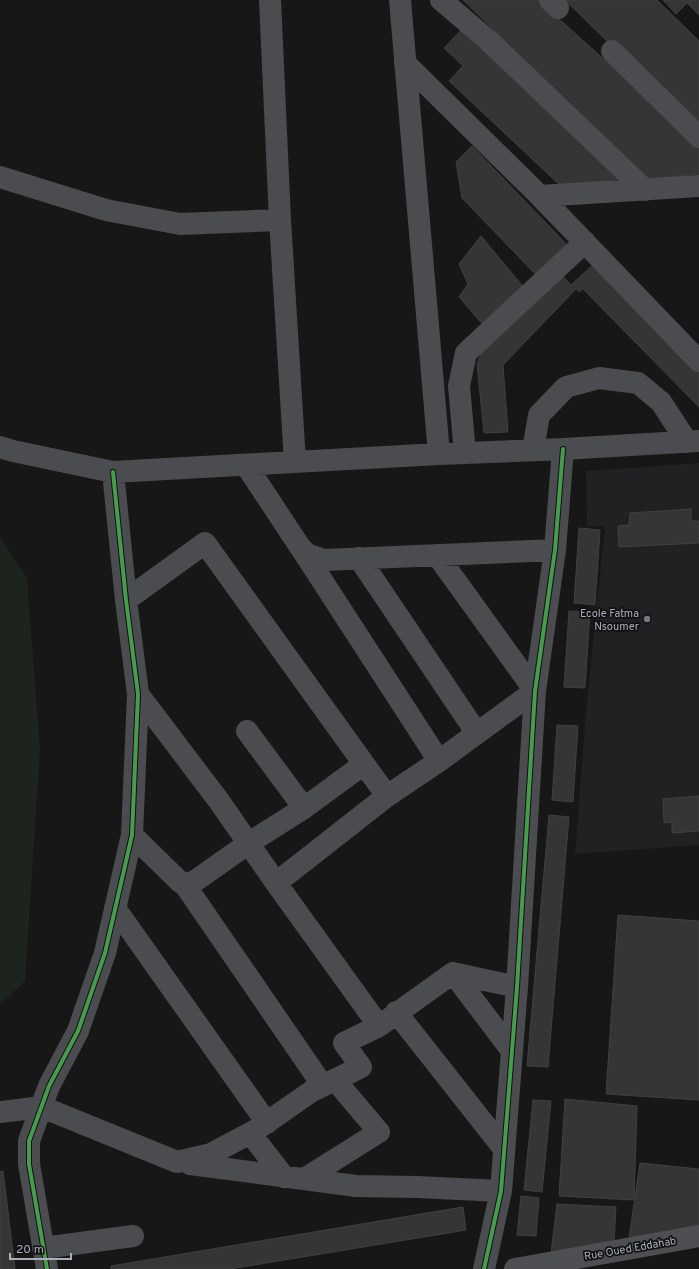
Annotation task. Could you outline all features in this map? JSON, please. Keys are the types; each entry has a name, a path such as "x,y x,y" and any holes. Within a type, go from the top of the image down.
{"main road":[{"name":"Rue Oued Eddahab","path":"515,1269 699,1236"}],"street":[{"path":"270,0 280,220 295,462"},
{"path":"400,0 439,454"},
{"path":"441,0 489,41 645,190"},
{"path":"612,51 699,137"},
{"path":"405,63 540,196 699,361"},
{"path":"0,177 106,210 180,224 280,220"},
{"path":"540,196 699,186"},
{"path":"465,453 459,386 466,353 585,242"},
{"path":"533,450 539,415 566,387 599,378 638,383 661,402 693,441"},
{"path":"0,447 13,452 113,472 693,441"},
{"path":"484,1269 501,1191 517,987 535,691 555,550 564,449"},
{"path":"246,465 439,761"},
{"path":"47,1269 29,1164 29,1141 49,1086 78,1031 105,953 132,835 138,694 126,600 113,472"},
{"path":"126,600 205,543 387,796"},
{"path":"300,547 307,554 324,560 555,550"},
{"path":"437,555 535,691"},
{"path":"359,558 476,732"},
{"path":"276,883 387,796 439,761 476,732 535,691"},
{"path":"138,694 219,801 379,1026"},
{"path":"247,731 304,808"},
{"path":"185,885 195,881 249,843 304,808 364,764"},
{"path":"132,835 179,881 185,885 329,1083 379,1132 294,1178"},
{"path":"115,908 258,1128 294,1178"},
{"path":"177,1162 212,1154 258,1128 312,1091 361,1067 344,1043 379,1026 396,1012 453,973 517,987"},
{"path":"453,973 512,1051"},
{"path":"396,1012 504,1149"},
{"path":"0,1112 42,1107 177,1162 356,1186 501,1191"},
{"path":"43,1248 133,1236"}],"shaded area":[{"name":"Ecole Fatma Nsoumer","path":"699,463 699,845 575,854 586,712 605,526 587,526 586,471"},
{"path":"0,538 27,578 40,749 25,981 0,1005"}],"building":[{"path":"463,0 538,0 699,145 699,174 647,179"},
{"path":"565,0 657,0 699,41 699,131"},
{"path":"663,0 699,0 699,15 687,3 676,14"},
{"path":"464,27 624,177 615,187 563,188 449,81 463,66 444,48"},
{"path":"472,146 572,250 541,280 462,198 456,162"},
{"path":"481,236 526,290 484,326 459,297 468,284 459,264"},
{"path":"593,265 699,372 699,407 582,288 580,292 576,289 503,365 508,432 484,433 477,364 485,345 559,272 571,285"},
{"path":"691,509 691,521 699,521 699,543 619,547 618,526 629,525 630,513"},
{"path":"579,528 600,530 595,605 574,603"},
{"path":"569,611 590,612 585,688 564,687"},
{"path":"557,725 578,726 573,802 552,800"},
{"path":"699,796 699,831 672,833 672,822 664,823 663,799"},
{"path":"549,815 569,817 548,1067 527,1066"},
{"path":"618,915 699,921 699,1100 606,1094"},
{"path":"565,1099 637,1106 634,1200 559,1196"},
{"path":"533,1100 551,1101 542,1192 524,1190"},
{"path":"640,1163 699,1169 699,1225 629,1238"},
{"path":"3,1171 15,1269 0,1269 0,1172"},
{"path":"521,1196 539,1198 536,1236 517,1235"},
{"path":"557,1204 616,1207 614,1242 551,1253"},
{"path":"463,1207 466,1230 230,1269 111,1269 111,1266"}],"cycle path":[{"path":"484,1269 501,1191 517,987 535,691 555,550 563,449"},
{"path":"47,1269 29,1164 29,1141 49,1086 78,1031 105,953 132,835 138,694 126,600 113,472"}],"place":[{"name":"Ecole Fatma Nsoumer","path":"647,619"}]}
